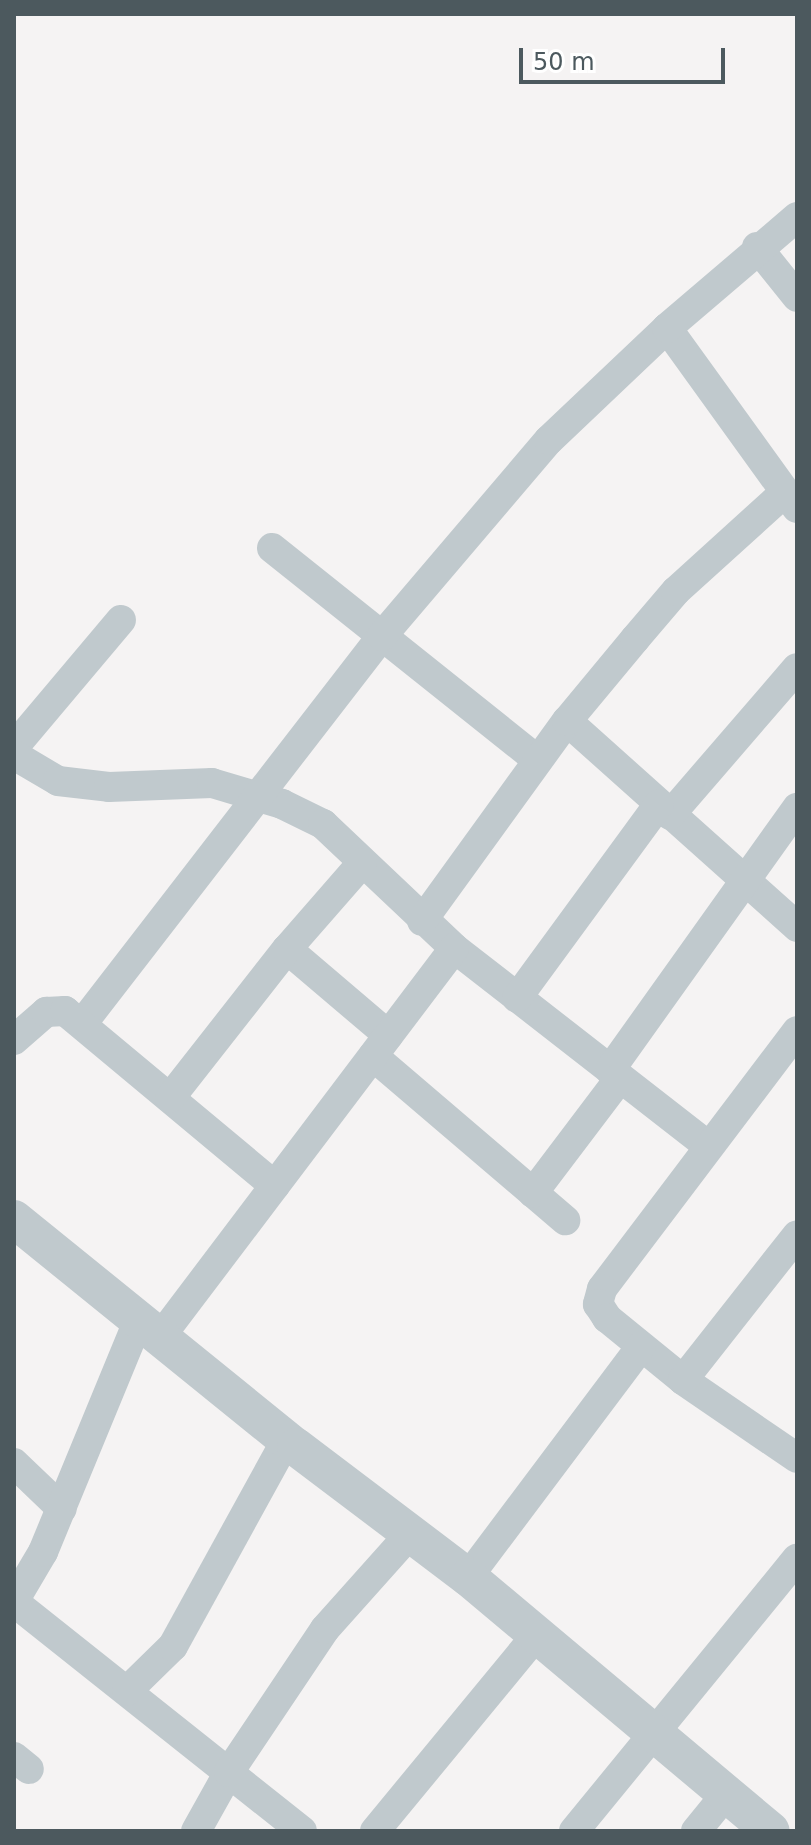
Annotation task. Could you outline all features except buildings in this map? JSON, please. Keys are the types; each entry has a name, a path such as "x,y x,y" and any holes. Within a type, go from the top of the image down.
{"street":[{"path":"82,1024 382,636 549,440 757,247 797,217"},
{"path":"757,247 797,297"},
{"path":"422,921 567,721 676,591 790,500 667,328"},
{"path":"272,548 538,760"},
{"path":"14,747 121,620"},
{"path":"517,998 664,810 797,668"},
{"path":"567,721 743,882 797,927"},
{"path":"14,755 44,775 67,783 109,787 195,781 260,797 323,824 454,948 708,1146"},
{"path":"533,1193 743,882 797,808"},
{"path":"170,1098 287,949 362,863"},
{"path":"302,1831 14,1602 150,1328 275,1186 454,948"},
{"path":"287,949 380,1045 565,1220"},
{"path":"14,1040 56,1009 82,1024 275,1186"},
{"path":"797,1031 708,1146 599,1297 601,1311 641,1347 683,1380 797,1458"},
{"path":"14,1219 287,1439 468,1577 535,1637 771,1831"},
{"path":"683,1380 786,1272 797,1235"},
{"path":"468,1577 641,1347"},
{"path":"127,1691 173,1646 287,1439"},
{"path":"14,1463 62,1509"},
{"path":"196,1831 229,1772 325,1629 410,1534"},
{"path":"574,1831 797,1559"},
{"path":"375,1831 535,1637"},
{"path":"696,1831 727,1793"}]}
